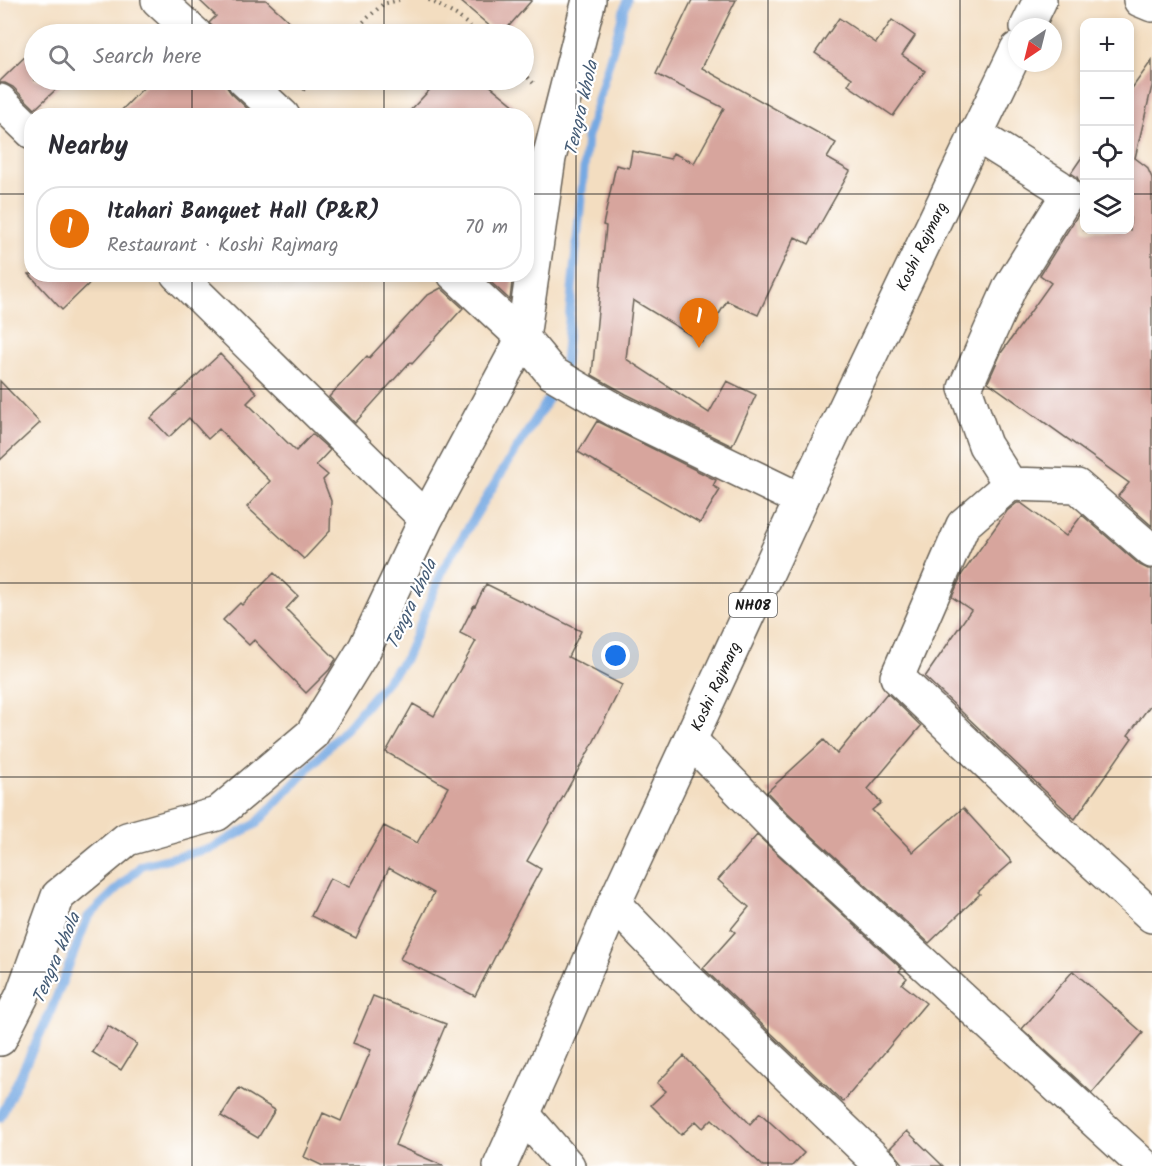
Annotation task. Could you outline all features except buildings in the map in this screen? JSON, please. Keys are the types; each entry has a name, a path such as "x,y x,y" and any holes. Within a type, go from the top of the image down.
{"street":[{"path":"158,0 184,24"},
{"path":"534,262 549,159 589,0"},
{"path":"1032,18 1040,0"},
{"path":"1140,0 1152,5"},
{"name":"Koshi Rajmarg","path":"500,1166 614,904 801,500 1008,67"},
{"path":"255,90 274,108"},
{"path":"0,101 24,124"},
{"path":"975,134 1065,191 1065,199 1010,287 965,388 985,445 1010,484"},
{"path":"185,282 426,519"},
{"path":"463,282 523,338 552,373 617,411 801,500"},
{"path":"0,1039 22,996 58,896 127,839 217,814 312,734 365,648 426,519 523,338 531,282"},
{"path":"1152,551 1077,486 1010,484 963,525 897,677 1152,916"},
{"path":"690,740 775,827 1144,1166"},
{"path":"614,904 680,972 882,1166"},
{"path":"523,1114 568,1166"}],"path":[{"path":"361,24 383,4 399,0"},
{"path":"429,0 467,24"}],"waterway":[{"name":"Tengra khola","path":"564,372 587,138 627,0"},
{"name":"Tengra khola","path":"0,1118 50,1013 88,917 142,865 212,848 256,824 352,722 406,658 443,569 558,384"}],"place":[{"name":"Itahari Banquet Hall (P&R)","path":"699,348"}]}
